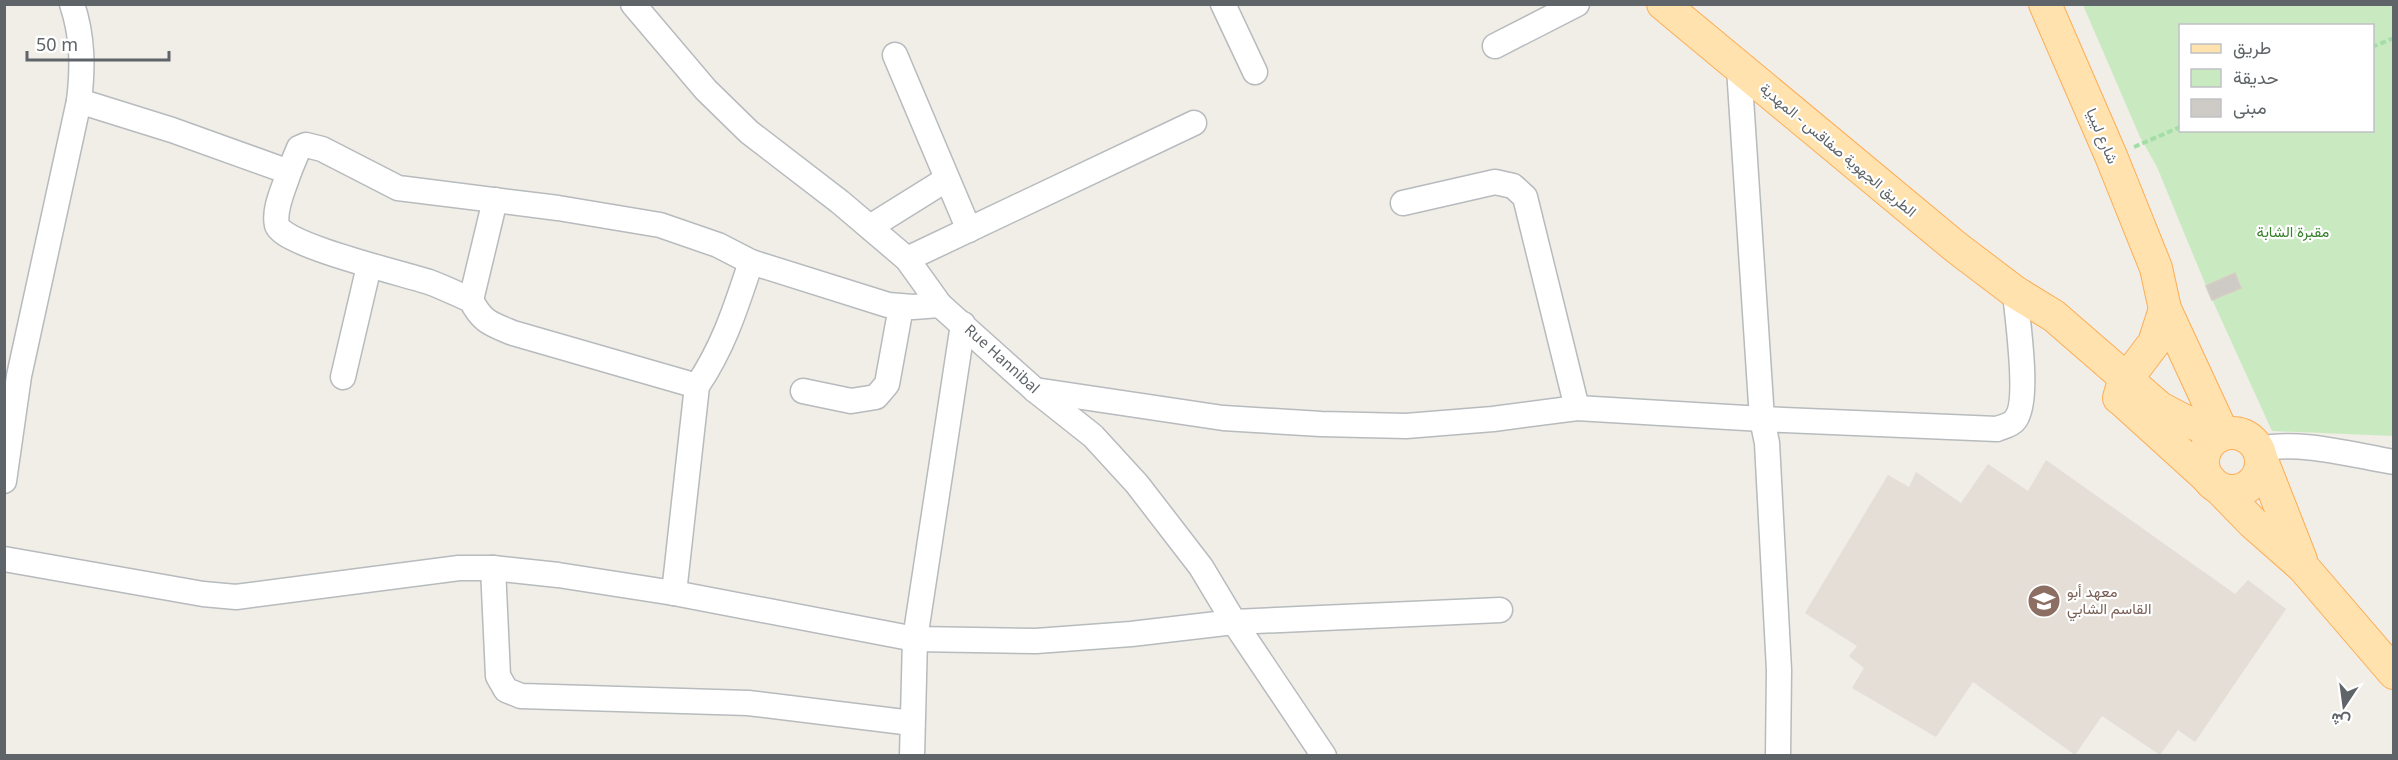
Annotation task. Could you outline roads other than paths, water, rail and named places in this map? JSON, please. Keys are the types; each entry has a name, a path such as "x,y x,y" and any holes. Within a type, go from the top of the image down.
{"main road":[{"name":"الطريق الجهوية صفاقس - المهدية","path":"1663,4 1956,248 2014,292 2054,316 2253,523 2303,567 2394,673"},
{"name":"شارع ليبيا","path":"2045,4 2111,156 2156,268 2164,309 2246,444"},
{"name":"شارع ليبيا","path":"2156,268 2169,281 2179,297 2246,444"},
{"path":"2123,389 2154,344 2164,309"},
{"name":"الطريق الجهوية صفاقس - المهدية","path":"2123,389 2183,420 2246,444 2303,567"},
{"path":"2215,438 2246,444 2261,467 2252,483 2236,490 2226,490 2214,483 2205,472 2204,454 2215,438"}],"street":[{"path":"4,480 12,375 79,101 82,72 81,43 72,4"},
{"name":"Rue Hannibal","path":"633,4 706,90 749,132 907,259 940,305 1035,390 1094,436 1137,484 1201,567 1234,622 1324,756"},
{"path":"1223,4 1255,72"},
{"path":"1495,46 1577,4"},
{"path":"895,55 969,230"},
{"path":"1739,68 1762,419 1767,443 1779,670 1779,756"},
{"path":"79,101 172,130 289,172"},
{"path":"907,259 1194,123"},
{"path":"697,386 513,333 479,316 471,300 428,281 369,266 280,232 276,224 276,214 299,148 306,145 322,149 398,188 613,216 660,225 718,245 751,262 901,307 940,305"},
{"path":"870,227 948,179"},
{"path":"1403,203 1495,182 1513,186 1525,197 1577,408"},
{"path":"471,300 495,200"},
{"path":"674,593 697,386 714,360 727,333 751,262"},
{"path":"343,377 369,266"},
{"path":"1035,390 1222,418 1321,424 1406,426 1493,419 1577,408 1997,429 2014,422 2022,408 2023,389 2014,292"},
{"path":"803,392 851,401 876,398 887,384 901,307"},
{"path":"912,756 915,639 963,324"},
{"path":"2246,444 2296,448 2394,462"},
{"path":"4,559 203,594 236,597 459,568 493,568 558,575 674,593 915,639 1036,641 1131,634 1234,622 1500,610"},
{"path":"493,568 498,676 506,690 521,696 748,703 912,723"}],"place":[{"name":"معهد أبو القاسم الشابي","path":"2044,601"}],"park label":[{"name":"مقبرة الشابة","path":"2293,232"}]}
